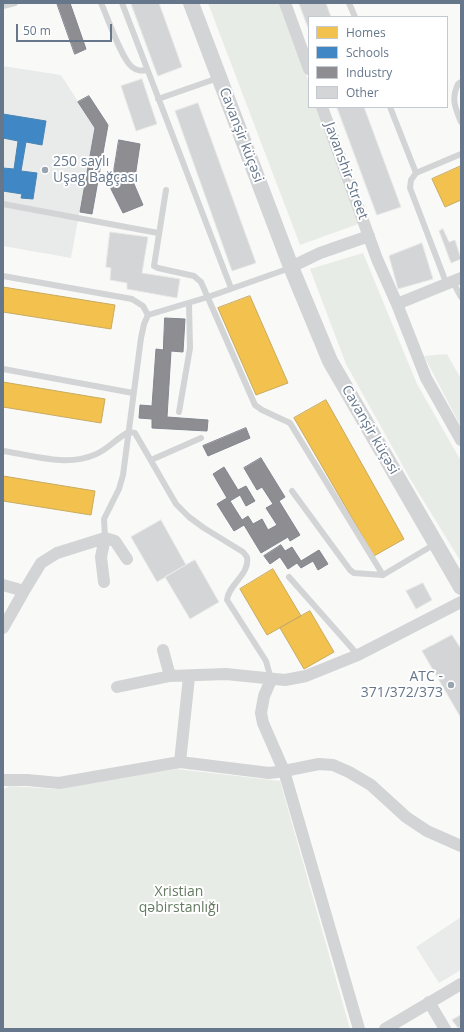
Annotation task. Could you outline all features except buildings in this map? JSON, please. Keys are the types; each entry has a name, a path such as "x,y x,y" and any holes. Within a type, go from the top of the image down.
{"street":[{"name":"Cavanşir küçəsi","path":"191,3 291,267 330,361 461,587"},
{"path":"285,3 308,67"},
{"name":"Javanshir Street","path":"322,108 369,236"},
{"path":"291,267 320,253 369,236 426,378 461,440"},
{"path":"397,304 454,282"},
{"path":"3,628 8,611 24,591 41,563 57,553 105,538 114,541 127,559"},
{"path":"104,582 101,557 105,538"},
{"path":"3,585 24,591"},
{"path":"117,687 170,676 189,677 226,674 271,680 285,680 306,676 358,655 461,602"},
{"path":"163,650 170,676"},
{"path":"180,762 189,677"},
{"path":"271,680 264,696 261,713 263,723 284,772 359,1029"},
{"path":"3,780 27,780 59,783 180,762 252,772 284,772 318,764 334,765 371,785 406,817 427,831 461,846"},
{"path":"385,1029 461,984"},
{"path":"429,1002 445,1029"}],"lane":[{"path":"3,6 15,3"},
{"path":"101,3 125,58 132,67 138,71 147,70"},
{"path":"122,3 231,288"},
{"path":"349,3 355,16"},
{"path":"158,98 220,78"},
{"path":"461,82 458,84 454,93 453,103 461,122"},
{"path":"390,108 416,173"},
{"path":"461,154 416,173 411,180 410,188 461,297"},
{"path":"166,190 158,232 154,266 194,276 201,282 255,405 262,410 290,423 383,575"},
{"path":"3,204 158,232"},
{"path":"105,538 104,519 119,489 123,475 129,432 132,393 144,324 148,315 208,297 291,267"},
{"path":"3,276 132,299 143,306 148,315"},
{"path":"179,412 190,348 189,303"},
{"path":"3,369 132,393"},
{"path":"3,451 64,460 80,460 94,456 110,447 121,436 129,432 135,433 139,437 150,460 176,504 189,517 243,552 248,557 247,567 227,593 226,600 266,661 271,680"},
{"path":"150,460 201,438"},
{"path":"292,491 350,570 354,573 383,575 435,544"},
{"path":"289,577 358,655"}],"shaded area":[{"name":"250 saylı Uşag Bağçası","path":"3,66 61,75 95,128 71,258 3,246"},
{"path":"461,917 461,970 439,983 416,947"}],"green space":[{"path":"208,3 280,3 308,79 308,108 318,108 361,223 300,245"},
{"path":"363,253 417,384 461,461 461,562 409,477 346,364 310,269"},
{"path":"447,354 461,379 461,427 424,356"},
{"name":"Xristian qəbirstanlığı","path":"177,769 280,781 350,1029 3,1029 3,790 9,786 56,789"}],"place":[{"name":"250 saylı Uşag Bağçası","path":"45,170"},
{"name":"ATC - 371/372/373","path":"451,685"}]}
